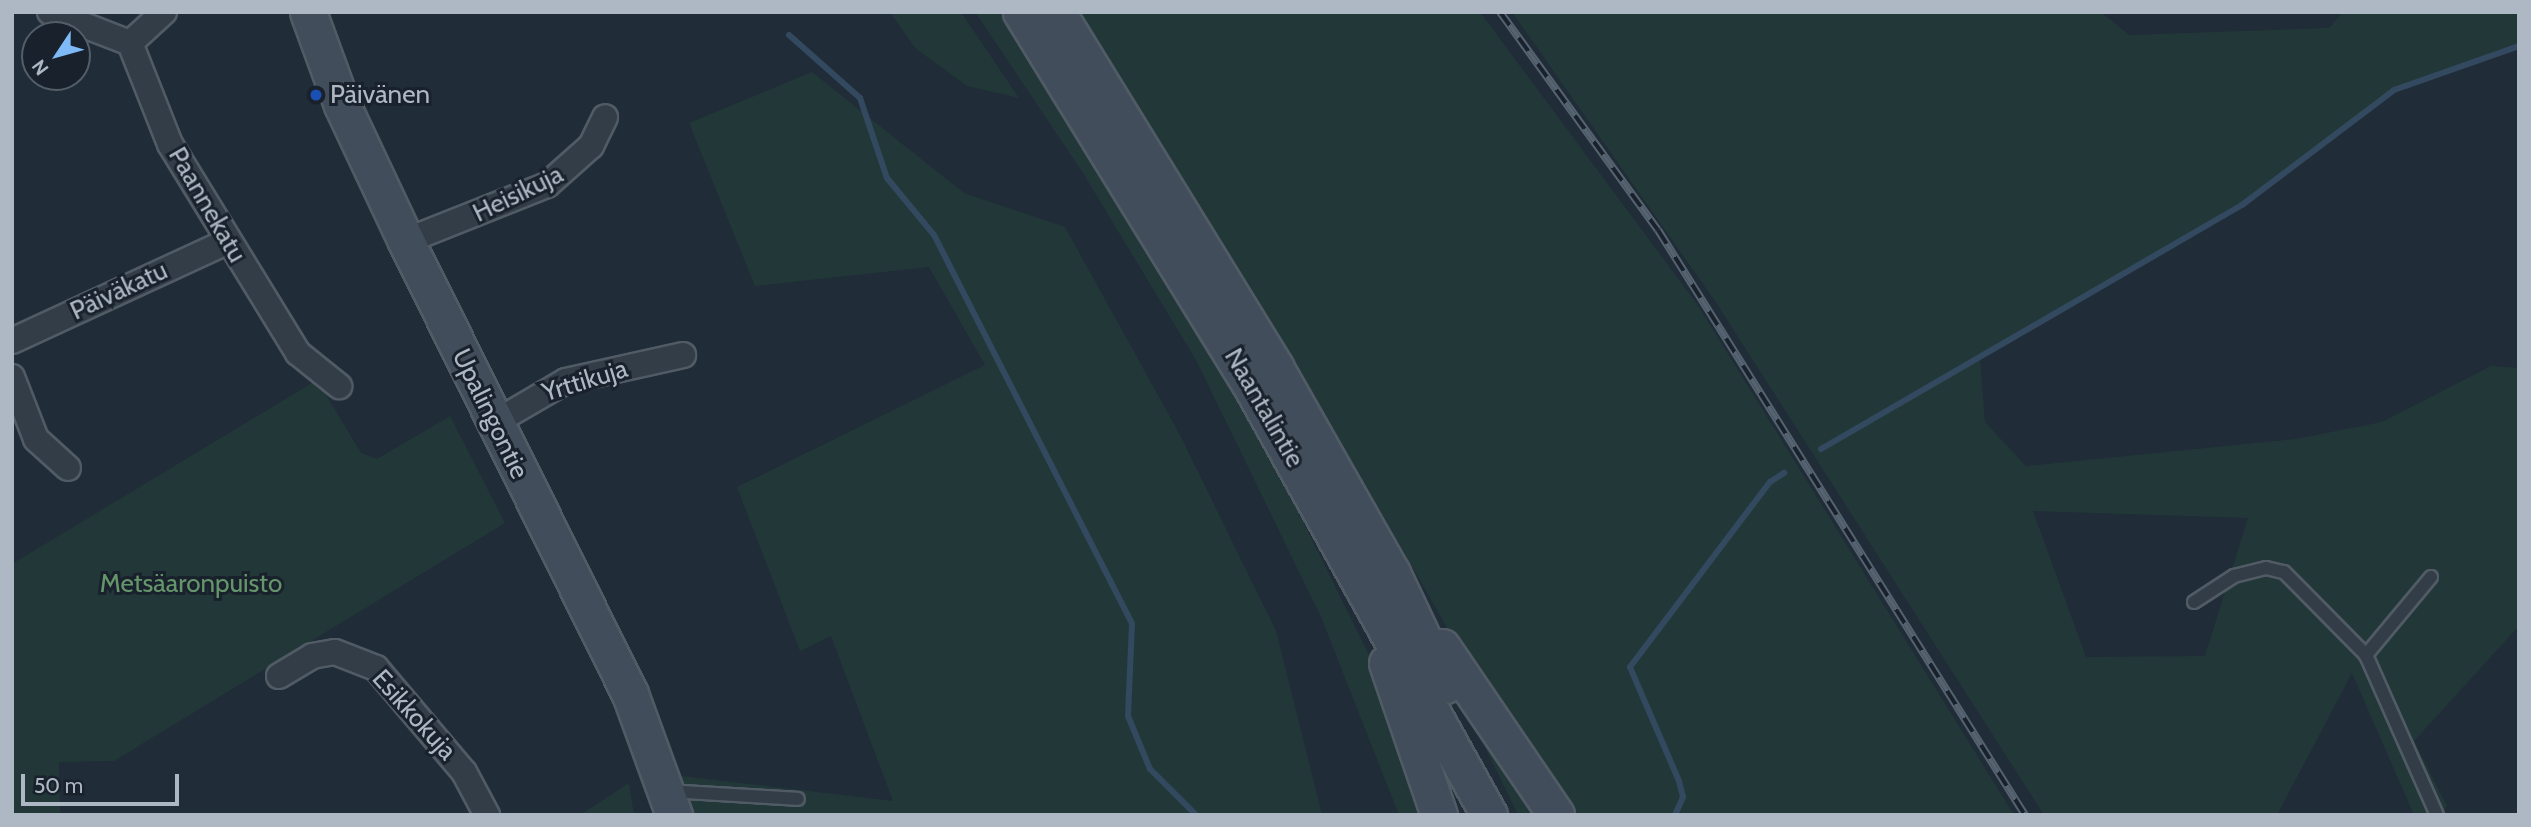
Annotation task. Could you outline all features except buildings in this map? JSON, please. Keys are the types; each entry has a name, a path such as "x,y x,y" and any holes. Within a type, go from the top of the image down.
{"main road":[{"name":"Upalingontie","path":"308,12 342,106 494,423 630,694 671,803"},
{"name":"Naantalintie","path":"1021,12 1162,235 1332,526 1489,815"},
{"name":"Naantalintie","path":"1057,12 1191,224 1392,573 1508,815"},
{"path":"1332,526 1439,815"},
{"path":"1392,573 1556,815"}],"street":[{"path":"50,12 130,43 164,12"},
{"name":"Paannekatu","path":"130,43 170,144 226,242 298,353 339,386"},
{"name":"Heisikuja","path":"405,241 547,186 591,146 605,117"},
{"name":"Päiväkatu","path":"12,341 226,242"},
{"name":"Yrttikuja","path":"494,423 566,381 683,355"},
{"path":"12,377 36,439 68,468"},
{"name":"Esikkokuja","path":"279,676 312,656 335,652 376,668 464,772 487,815"}],"lane":[{"path":"2194,603 2234,576 2266,568 2284,572 2365,655 2437,815"},
{"path":"2365,655 2431,577"},
{"path":"671,803 798,799"}],"green space":[{"path":"890,12 961,12 1019,98 967,86 915,48"},
{"path":"975,12 1000,12 1047,82 1265,445 1377,671 1427,815 1399,815 1321,617 1196,360 1083,173"},
{"path":"1077,12 1480,12 1697,304 2014,815 1574,815 1457,645 1278,332"},
{"path":"1512,12 2101,12 2129,35 2329,28 2343,12 2519,12 2519,46 2394,90 2242,205 1980,359 1985,422 2026,466 2296,439 2382,422 2491,366 2519,368 2519,626 2414,741 2447,806 2441,815 2414,815 2352,673 2277,815 2044,815 1717,304","holes":["2033,511 2248,518 2205,656 2086,657"]},
{"path":"812,72 964,193 1065,227 1180,435 1276,631 1322,815 690,815 681,776 893,801 831,636 800,651 737,487 985,365 929,267 755,286 689,123"},
{"name":"Metsäaronpuisto","path":"317,380 361,453 377,459 450,416 505,523 114,761 59,762 60,815 12,815 12,564"},
{"path":"1472,720 1542,815 1518,815"},
{"path":"629,783 634,815 580,815"}],"waterway":[{"path":"789,35 860,98 887,178 934,235 1132,624 1128,716 1150,769 1196,815"},
{"path":"1821,449 2242,205 2394,90 2519,46"},
{"path":"1675,815 1683,797 1679,781 1630,667 1770,482 1784,473"}],"railway":[{"path":"1500,12 1658,230 2025,815"}],"place":[{"name":"Päivänen","path":"316,95"}]}
